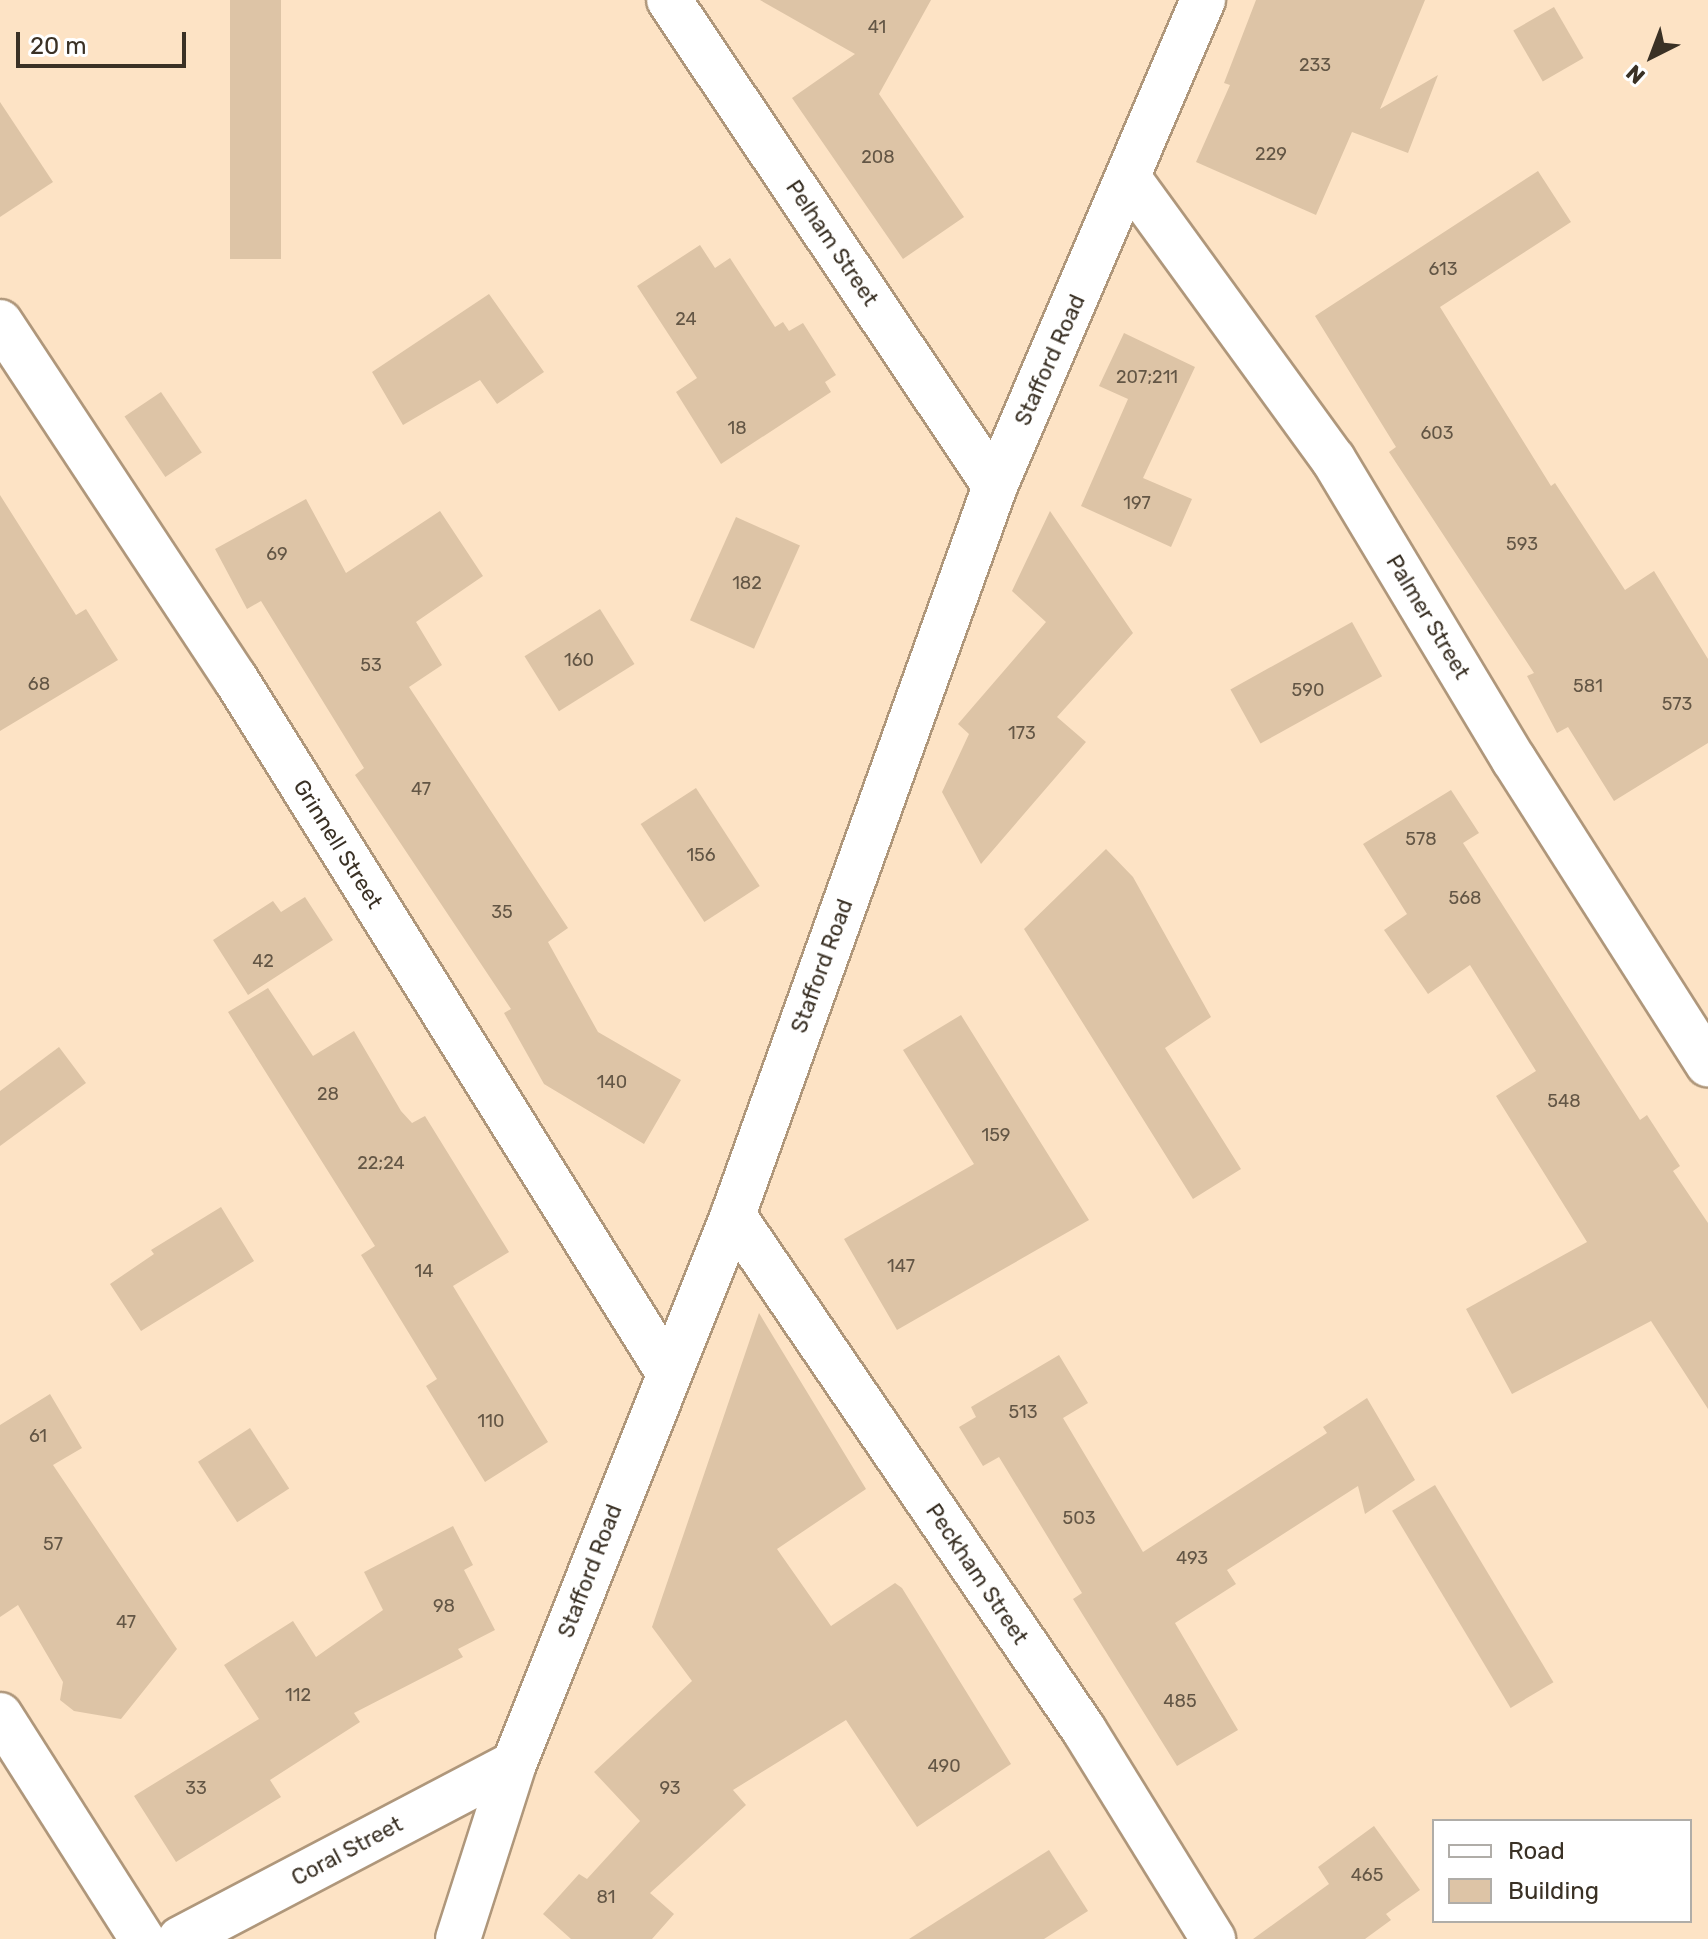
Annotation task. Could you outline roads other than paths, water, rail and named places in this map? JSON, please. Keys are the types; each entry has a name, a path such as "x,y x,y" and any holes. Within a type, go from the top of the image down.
{"street":[{"name":"Pelham Street","path":"669,0 995,486"},
{"name":"Stafford Road","path":"458,1939 514,1764 733,1215 995,486 1130,180 1203,0"},
{"name":"Palmer Street","path":"1130,180 1333,459 1514,760 1708,1065"},
{"name":"Grinnell Street","path":"0,322 235,678 668,1372"},
{"name":"Peckham Street","path":"733,1215 1084,1730 1213,1939"},
{"path":"0,1715 142,1939"},
{"name":"Coral Street","path":"180,1939 514,1764"}]}
